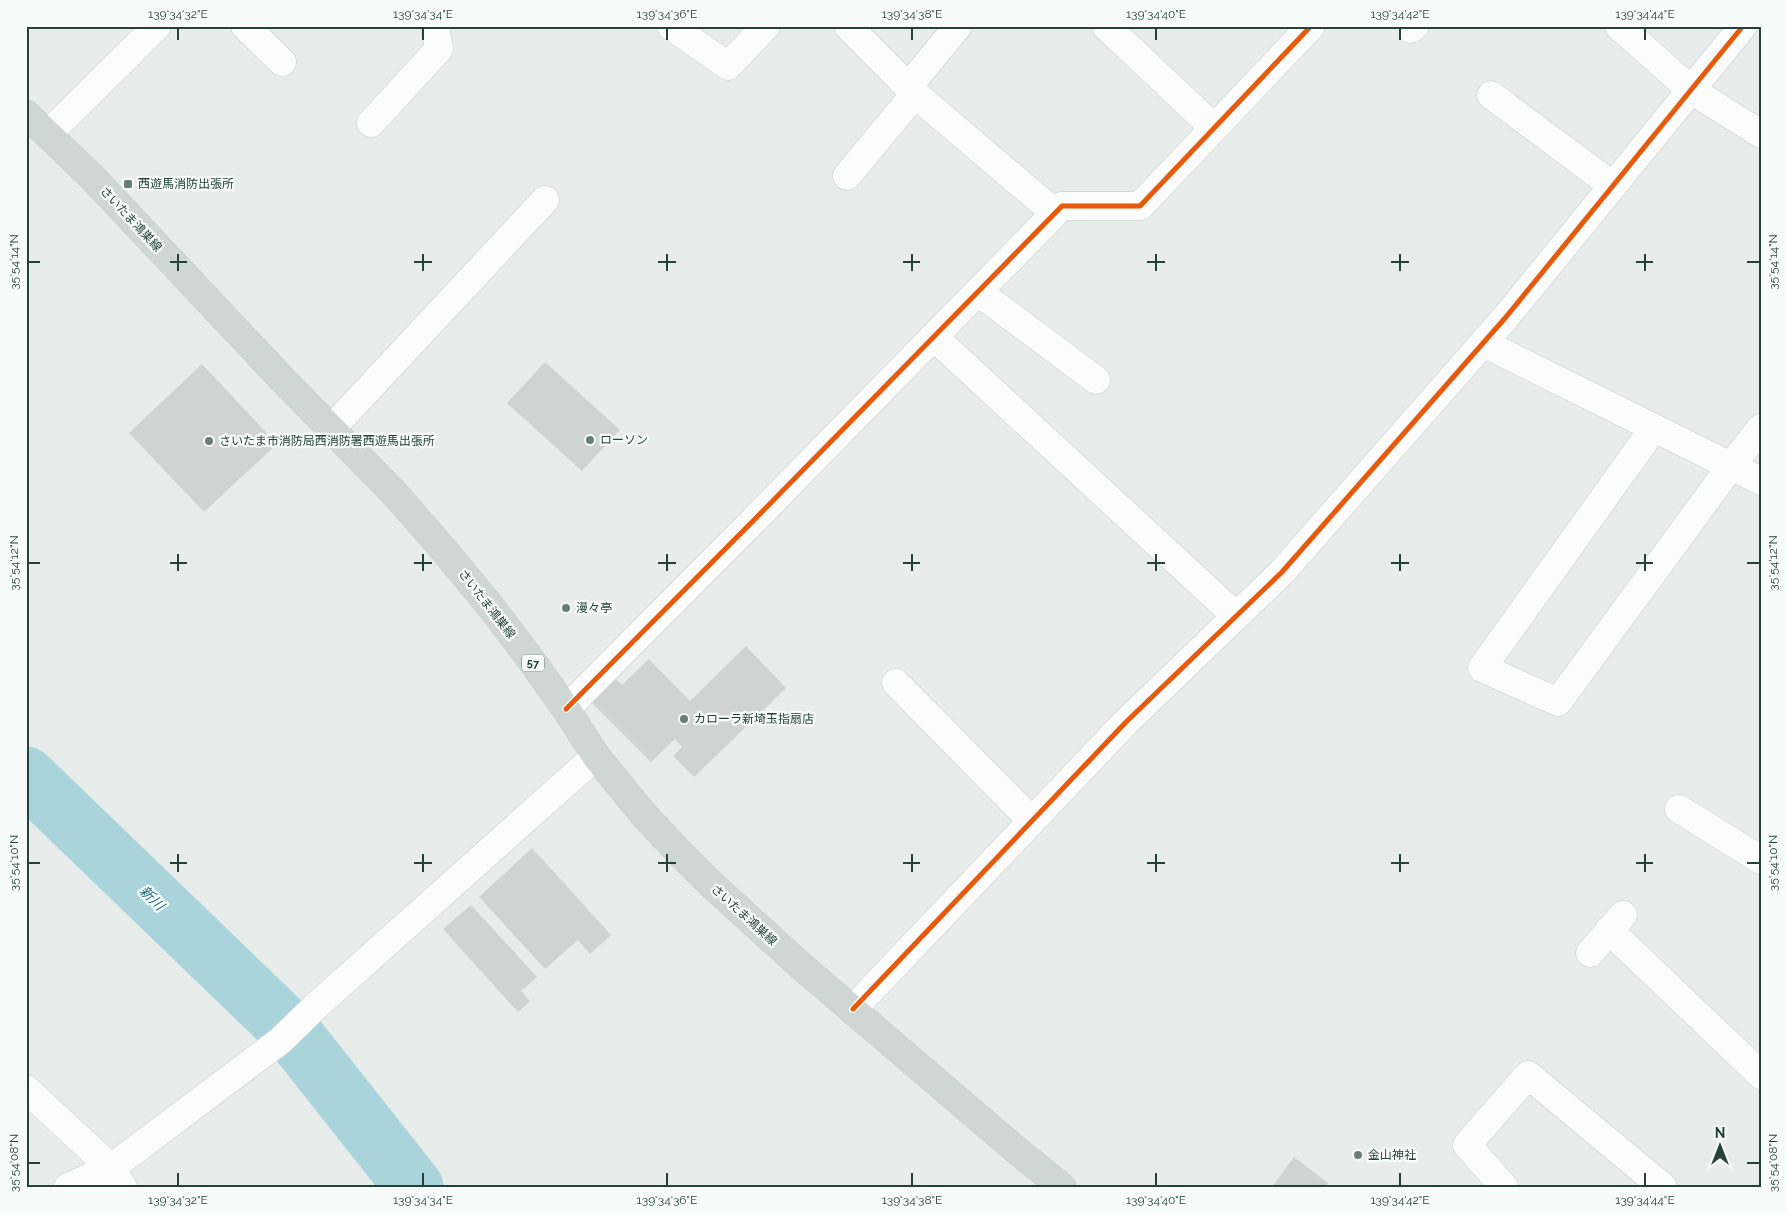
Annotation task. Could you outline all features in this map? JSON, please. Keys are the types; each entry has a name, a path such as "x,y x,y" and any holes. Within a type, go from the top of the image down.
{"main road":[{"name":"さいたま鴻巣線","path":"26,114 91,176 282,379 396,495 491,607 566,709 596,756 644,815 710,883 779,947 1062,1187"}],"street":[{"path":"48,134 158,26"},
{"path":"245,26 282,62"},
{"path":"371,123 439,49 435,26"},
{"path":"671,26 728,66 766,26"},
{"path":"848,26 912,91 1055,212"},
{"path":"847,176 912,91 958,26"},
{"path":"1106,26 1214,128"},
{"path":"566,709 1055,212 1062,206 1140,206 1310,26"},
{"path":"853,1009 1126,722 1282,572 1483,343 1743,26"},
{"path":"1628,29 1691,90 1761,134"},
{"path":"1491,95 1613,186"},
{"path":"332,428 545,200"},
{"path":"978,292 1096,380"},
{"path":"934,337 1236,616"},
{"path":"1483,343 1761,481"},
{"path":"1654,428 1482,668 1558,702 1761,428"},
{"path":"896,683 1032,821"},
{"path":"68,1187 117,1177 280,1041 316,1006 596,756"},
{"path":"1679,809 1761,860"},
{"path":"1590,953 1616,923 1761,1075"},
{"path":"1504,1187 1467,1145 1528,1075 1663,1187"},
{"path":"26,1088 117,1177"}],"building":[{"path":"545,362 620,430 582,471 507,403"},
{"path":"202,364 277,444 204,512 129,433"},
{"path":"746,646 786,688 694,777 673,756 682,747 675,739 651,762 591,702 616,679 622,685 649,659 690,701"},
{"path":"532,848 611,935 590,954 578,940 545,969 479,897"},
{"path":"471,905 537,977 521,991 530,1001 518,1012 443,929"},
{"path":"1294,1157 1328,1183 1326,1187 1272,1187"}],"waterway":[{"name":"新川","path":"26,776 278,1019"},
{"name":"新川","path":"297,1039 414,1187"}],"cycle path":[{"path":"566,709 1062,206 1140,206 1311,26"},
{"path":"853,1009 1126,722 1282,572 1506,317 1743,26"}],"place":[{"name":"西遊馬消防出張所","path":"128,184"},
{"name":"ローソン","path":"590,440"},
{"name":"さいたま市消防局西消防署西遊馬出張所","path":"209,441"},
{"name":"漫々亭","path":"566,608"},
{"name":"カローラ新埼玉指扇店","path":"684,719"},
{"name":"金山神社","path":"1358,1155"}]}
